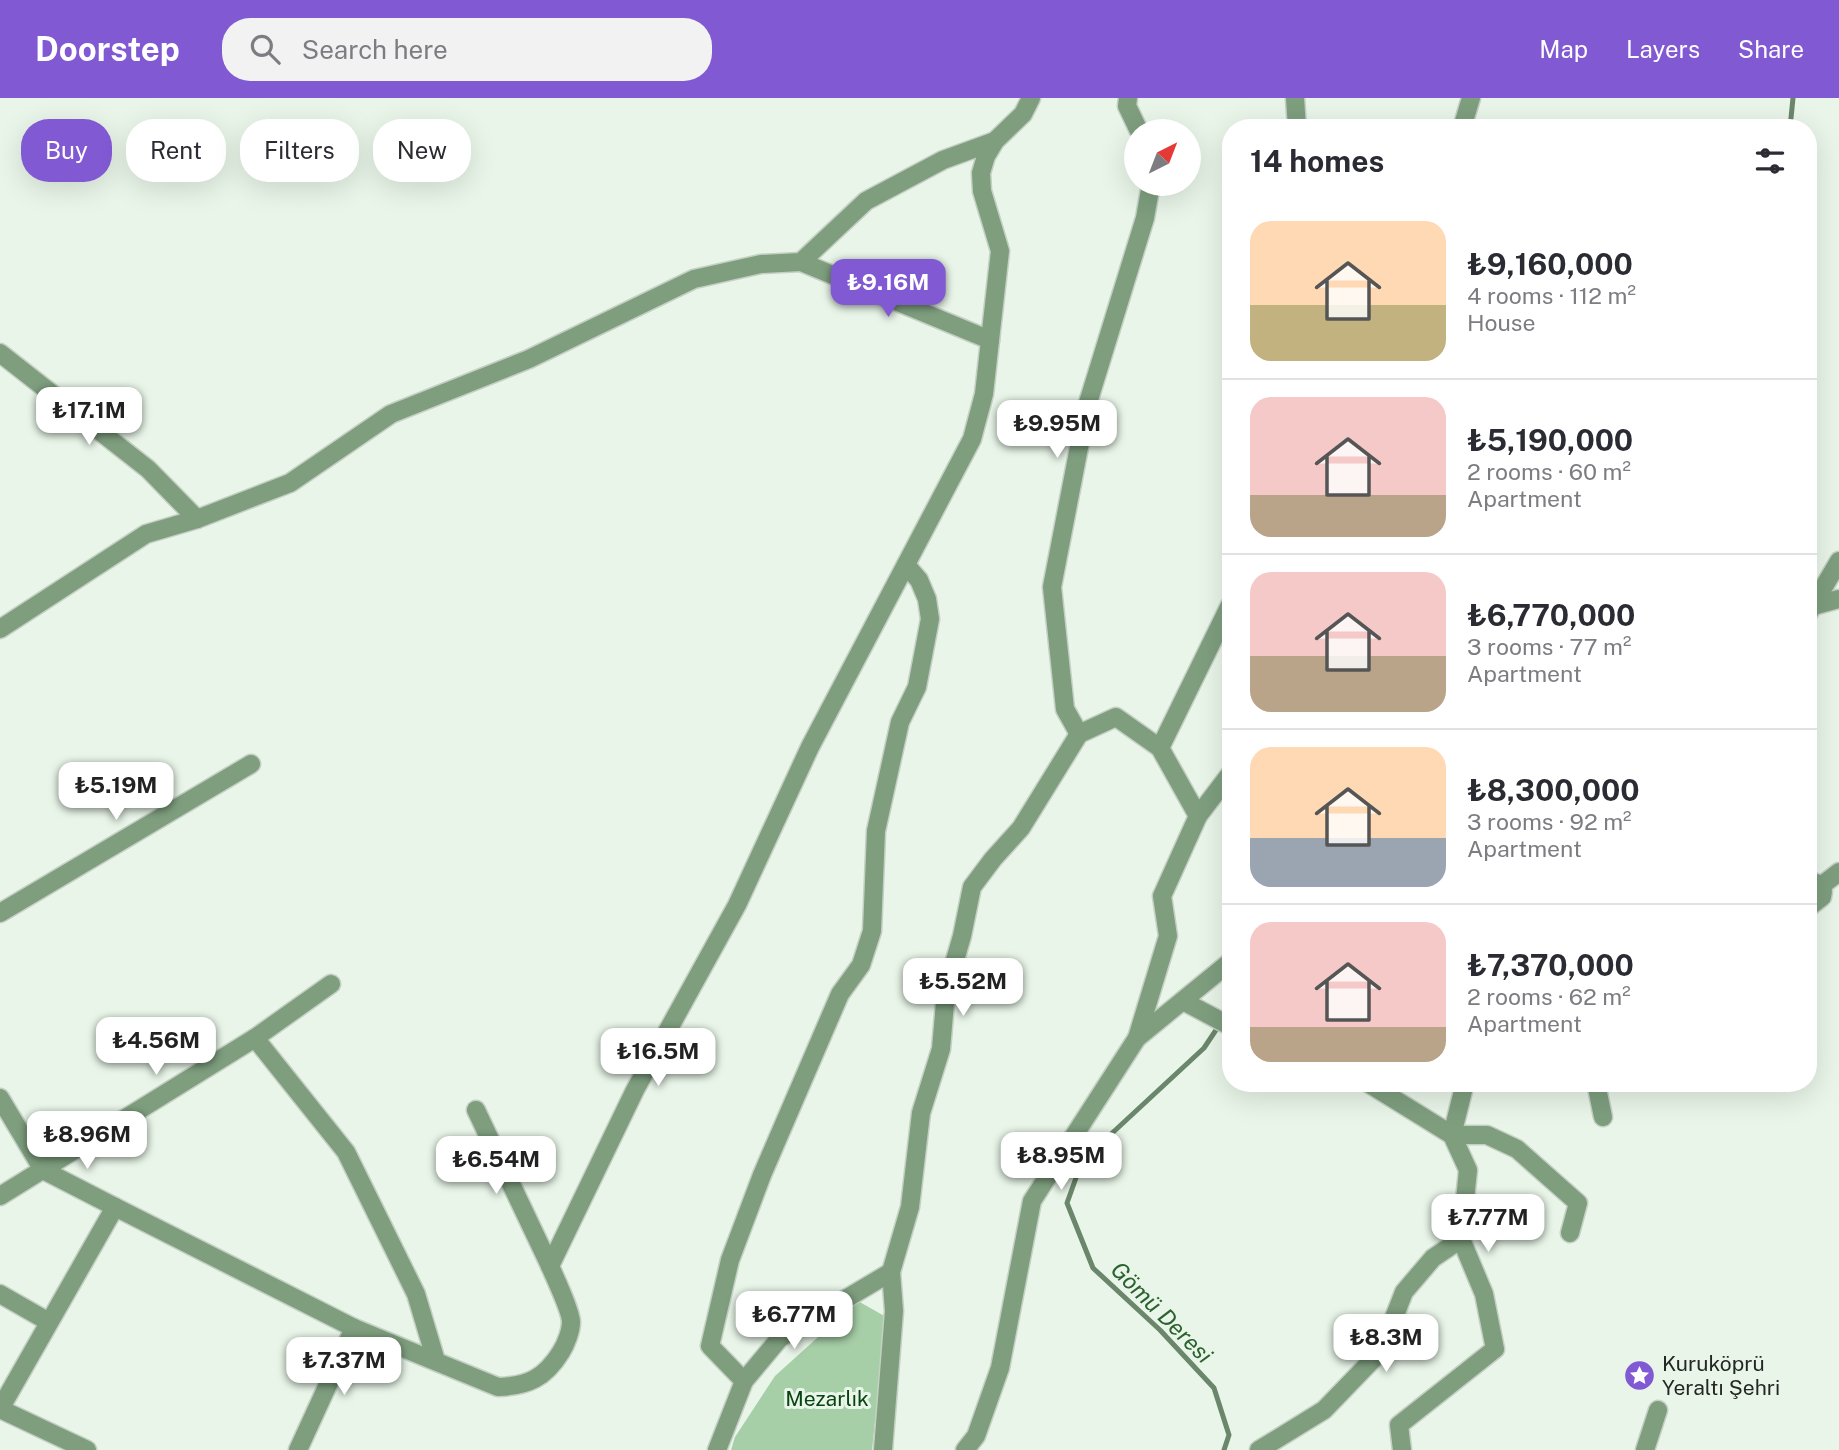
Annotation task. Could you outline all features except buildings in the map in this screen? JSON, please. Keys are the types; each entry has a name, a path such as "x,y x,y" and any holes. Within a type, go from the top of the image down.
{"street":[{"path":"550,1266 635,1090 737,905 810,747 972,439 984,394 1000,251 982,191 981,173 986,156 995,141 1023,114 1031,98"},
{"path":"1128,98 1128,106 1134,119"},
{"path":"1295,98 1296,119"},
{"path":"1465,119 1471,98"},
{"path":"801,262 866,201 943,160 995,141"},
{"path":"1079,734 1065,709 1052,587 1087,406 1150,196"},
{"path":"0,629 146,534 197,519 290,483 391,414 529,359 694,279 761,264 801,262 990,340"},
{"path":"0,353 148,469 197,519"},
{"path":"1817,598 1839,561"},
{"path":"744,1381 710,1346 730,1260 762,1175 840,994 861,965 872,931 876,831 900,722 917,687 930,619 928,599 919,580 906,565"},
{"path":"1817,607 1839,599"},
{"path":"1160,748 1222,621"},
{"path":"883,1450 894,1311 891,1272 910,1207 921,1113 941,1049 946,991 962,936 972,887 1021,828 1079,734 1116,717 1160,748 1198,816"},
{"path":"0,913 251,764"},
{"path":"965,1450 976,1436 1000,1368 1032,1202 1137,1038 1168,936 1162,896 1198,816 1222,784"},
{"path":"1817,884 1839,872"},
{"path":"1817,888 1824,891 1817,901"},
{"path":"1137,1038 1222,969"},
{"path":"0,1196 255,1038 331,984"},
{"path":"1183,1001 1222,1022"},
{"path":"255,1038 346,1152 416,1294 436,1361"},
{"path":"1383,1092 1452,1135 1487,1135 1517,1149 1578,1203 1570,1233"},
{"path":"1402,1450 1399,1425 1495,1349 1484,1294 1461,1239 1468,1170 1452,1135 1463,1092"},
{"path":"1598,1092 1603,1117"},
{"path":"0,1098 43,1170 354,1328 498,1387 518,1386 537,1379 552,1367 565,1345 571,1320 550,1266 476,1110"},
{"path":"87,1450 0,1409 115,1206"},
{"path":"1259,1450 1324,1410 1381,1351 1405,1292 1433,1258 1461,1239"},
{"path":"717,1450 744,1381 780,1338 891,1272"},
{"path":"0,1294 49,1322"},
{"path":"298,1450 354,1328"},
{"path":"1644,1450 1658,1410"}],"green space":[{"name":"Mezarlık","path":"858,1301 886,1317 872,1450 731,1450 735,1437 775,1376"}],"waterway":[{"name":"Gömü Deresi","path":"1791,119 1793,98"},
{"name":"Gömü Deresi","path":"1222,1021 1204,1048 1082,1161 1067,1203 1093,1268 1160,1330 1214,1388 1229,1435 1224,1450"}],"place":[{"name":"Kuruköprü Yeraltı Şehri","path":"1639,1375"}]}
